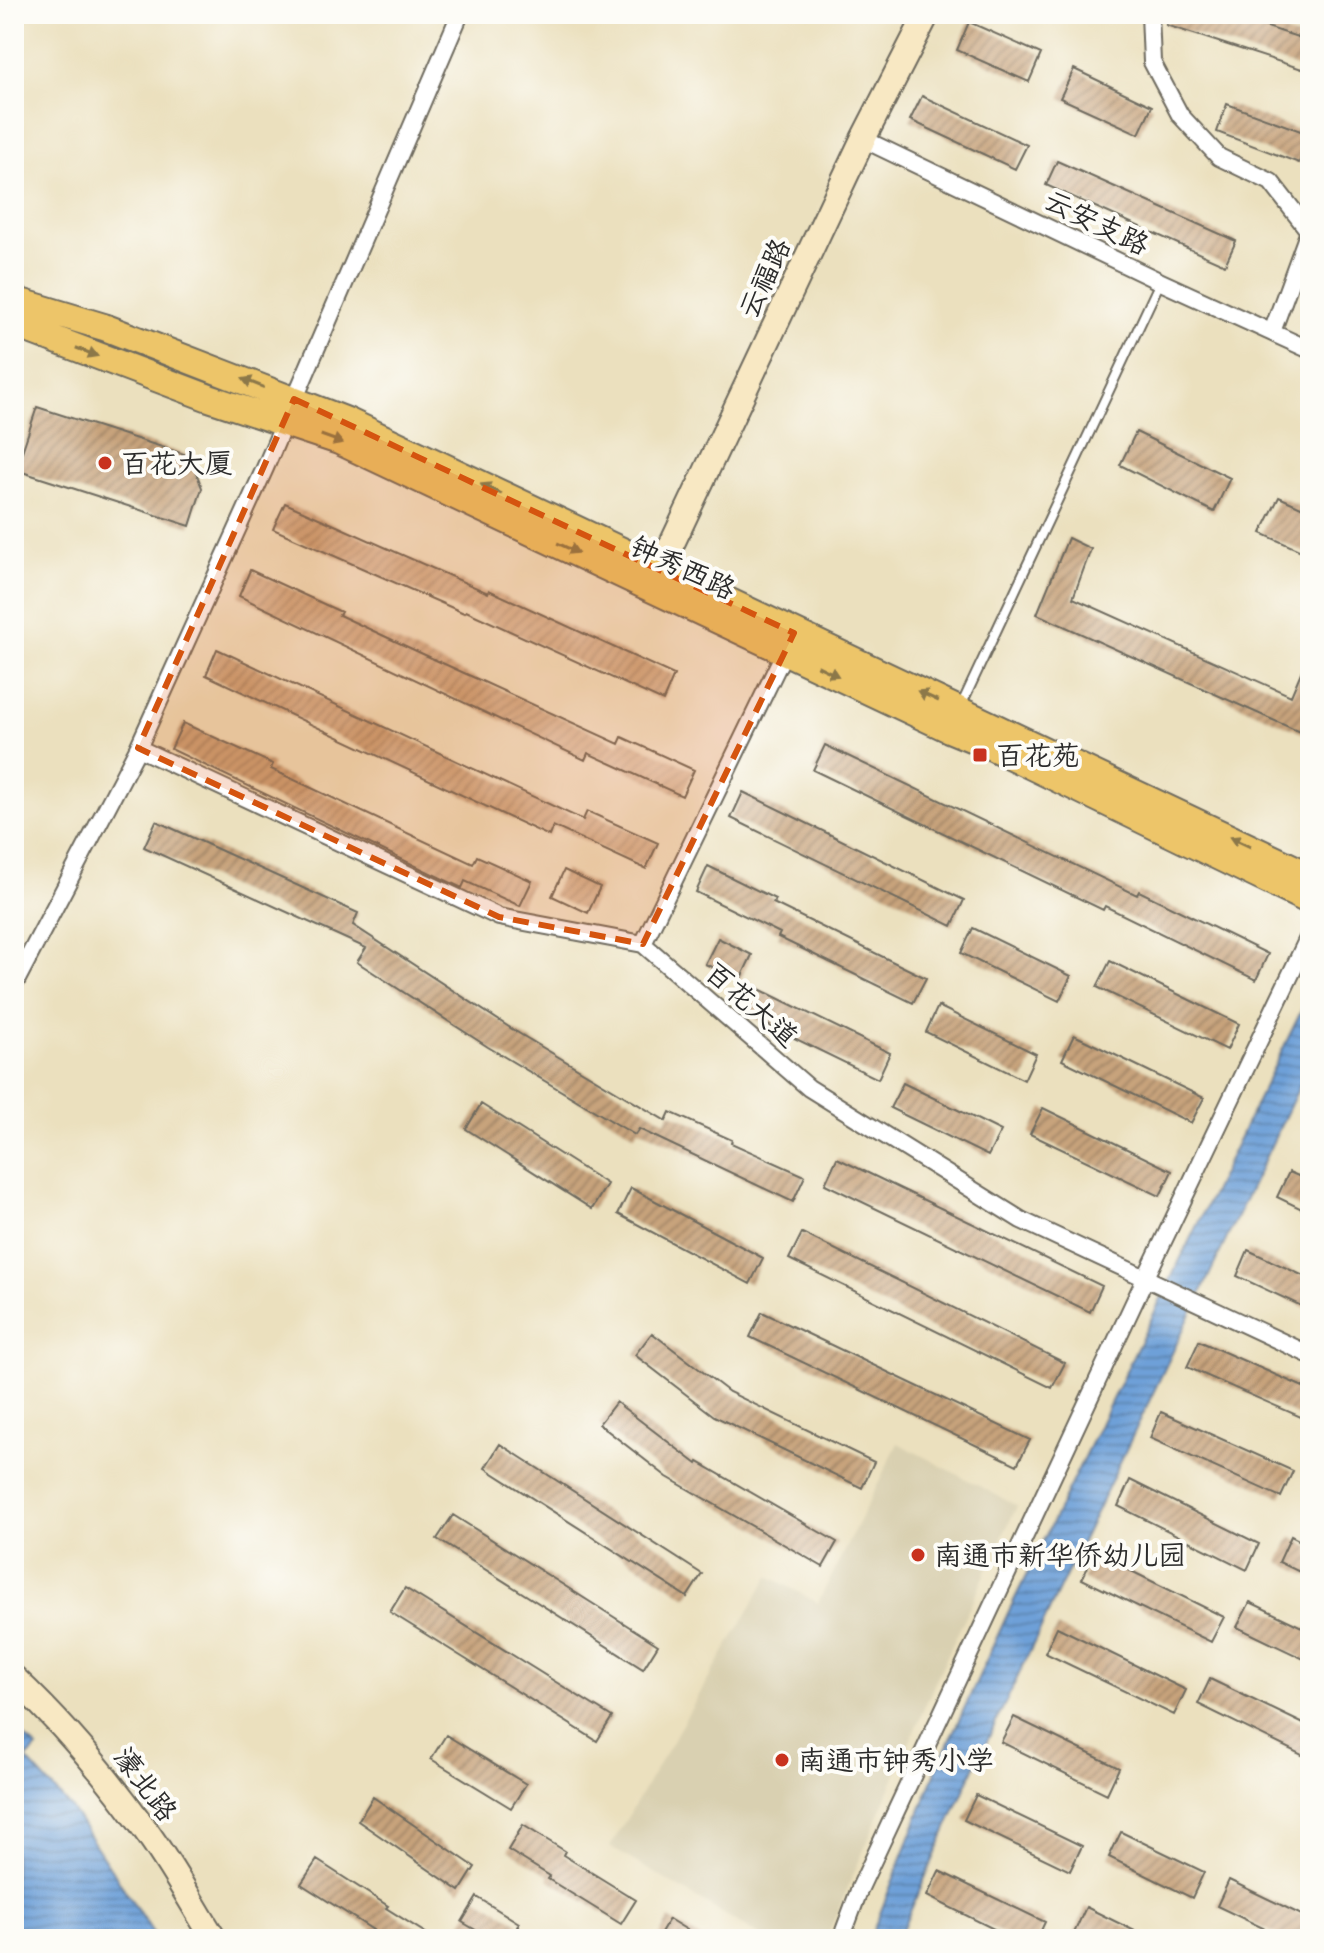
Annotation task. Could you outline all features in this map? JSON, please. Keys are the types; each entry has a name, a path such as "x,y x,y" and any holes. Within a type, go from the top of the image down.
{"main road":[{"name":"钟秀西路","path":"14,300 104,327 288,411 339,441 790,642 954,720 1310,876"},
{"name":"钟秀西路","path":"14,324 209,398 347,421 660,569 790,642"},
{"name":"钟秀西路","path":"954,720 988,745 1310,901"}],"street":[{"path":"14,985 138,748 460,14"},
{"name":"云福路","path":"660,569 863,139 927,14"},
{"path":"1150,14 1152,62 1180,115 1219,157 1271,182 1310,231 1272,332"},
{"name":"云安支路","path":"863,139 1310,350"},
{"path":"138,748 499,917 643,944 790,642"},
{"path":"841,1939 860,1888 1152,1280 1310,934"},
{"name":"百花大道","path":"643,944 809,1088 1021,1220 1310,1355"},
{"name":"濠北路","path":"14,1678 91,1761 145,1829 214,1939"}],"lane":[{"path":"954,720 1161,282"}],"highlighted area":[{"path":"294,399 794,633 643,944 499,917 138,748"}],"shaded area":[{"name":"南通市钟秀小学","path":"898,1443 1017,1506 939,1673 826,1939 766,1939 610,1847 769,1576 818,1603"}],"water":[{"path":"1310,993 1310,1064 967,1783 898,1939 870,1939 938,1766 1008,1613"},
{"path":"14,1728 37,1748 26,1759 71,1808 157,1939 14,1939"}],"building":[{"path":"1169,14 1227,14 1310,41 1305,70 1166,25"},
{"path":"969,22 1041,54 1029,82 957,50"},
{"path":"1074,69 1152,106 1139,134 1060,98"},
{"path":"922,96 1027,145 1015,169 910,120"},
{"path":"1227,104 1309,134 1299,163 1217,132"},
{"path":"1057,161 1236,241 1225,265 1046,185"},
{"name":"百花大厦","path":"37,407 190,456 202,488 190,526 16,470"},
{"path":"1136,432 1230,478 1214,512 1120,465"},
{"path":"1279,497 1310,511 1310,555 1261,533"},
{"path":"285,503 488,593 489,590 674,675 663,701 466,611 464,613 273,529"},
{"path":"1068,538 1091,549 1073,598 1291,696 1310,651 1310,720 1304,734 1037,614"},
{"path":"250,570 341,612 339,615 619,744 622,737 694,770 682,796 588,753 585,760 239,596"},
{"path":"217,649 583,820 587,811 658,843 646,869 553,826 549,836 206,675"},
{"path":"183,723 273,764 271,769 473,864 477,856 532,881 520,906 465,881 462,888 171,749"},
{"path":"825,745 1137,895 1139,891 1268,954 1256,980 813,770"},
{"path":"743,792 964,900 952,926 731,818"},
{"path":"156,821 358,913 353,925 515,1031 666,1121 670,1112 805,1176 793,1202 639,1129 635,1135 488,1047 357,962 366,948 144,847"},
{"path":"708,866 775,899 773,903 926,978 913,1003 778,937 780,933 696,892"},
{"path":"564,870 600,887 588,913 552,896"},
{"path":"973,928 1071,976 1059,1001 961,953"},
{"path":"718,938 752,955 740,980 705,964"},
{"path":"1110,961 1239,1024 1227,1050 1097,987"},
{"path":"755,987 890,1053 878,1079 743,1013"},
{"path":"938,1006 1036,1054 1024,1080 926,1032"},
{"path":"1074,1035 1204,1098 1191,1123 1062,1060"},
{"path":"903,1083 1001,1131 988,1156 890,1108"},
{"path":"481,1104 607,1184 592,1209 466,1129"},
{"path":"1043,1108 1172,1171 1160,1196 1030,1134"},
{"path":"837,1158 1102,1286 1090,1312 825,1184"},
{"path":"1289,1172 1310,1181 1310,1213 1277,1197"},
{"path":"631,1188 763,1258 750,1284 618,1214"},
{"path":"802,1233 1065,1363 1052,1388 789,1259"},
{"path":"1248,1250 1310,1279 1310,1310 1237,1276"},
{"path":"762,1312 1030,1440 1017,1465 750,1337"},
{"path":"652,1333 729,1392 874,1462 862,1488 714,1416 635,1355"},
{"path":"1199,1341 1310,1390 1310,1421 1187,1367"},
{"path":"616,1402 697,1464 837,1542 823,1567 667,1477 599,1424"},
{"path":"1161,1412 1293,1471 1281,1497 1150,1438"},
{"path":"500,1444 702,1574 687,1597 485,1468"},
{"path":"1130,1480 1259,1544 1247,1570 1118,1506"},
{"path":"453,1515 658,1645 643,1669 437,1539"},
{"path":"1291,1536 1310,1546 1310,1577 1279,1562"},
{"path":"1095,1553 1224,1617 1211,1642 1082,1579"},
{"path":"405,1588 612,1717 597,1741 390,1612"},
{"path":"1250,1602 1310,1631 1310,1662 1237,1627"},
{"path":"1057,1627 1186,1690 1174,1715 1045,1653"},
{"path":"1210,1679 1310,1727 1310,1759 1198,1704"},
{"path":"1014,1717 1119,1768 1107,1794 1001,1742"},
{"path":"446,1735 526,1784 511,1808 431,1759"},
{"path":"976,1795 1082,1846 1070,1871 964,1820"},
{"path":"373,1797 475,1867 460,1891 358,1821"},
{"path":"523,1825 565,1851 563,1855 636,1900 621,1924 508,1850"},
{"path":"1121,1832 1204,1872 1192,1898 1109,1857"},
{"path":"317,1860 435,1939 382,1939 371,1932 373,1930 301,1884"},
{"path":"939,1871 1045,1922 1037,1939 1014,1939 927,1896"},
{"path":"1229,1880 1310,1919 1303,1939 1286,1939 1217,1906"},
{"path":"477,1897 519,1923 517,1927 537,1939 491,1939 462,1922"},
{"path":"1086,1907 1151,1939 1086,1939 1074,1933"},
{"path":"669,1919 702,1939 657,1939"}],"place":[{"name":"百花大厦","path":"105,463"},
{"name":"百花苑","path":"980,755"},
{"name":"南通市新华侨幼儿园","path":"918,1555"},
{"name":"南通市钟秀小学","path":"782,1760"}]}
